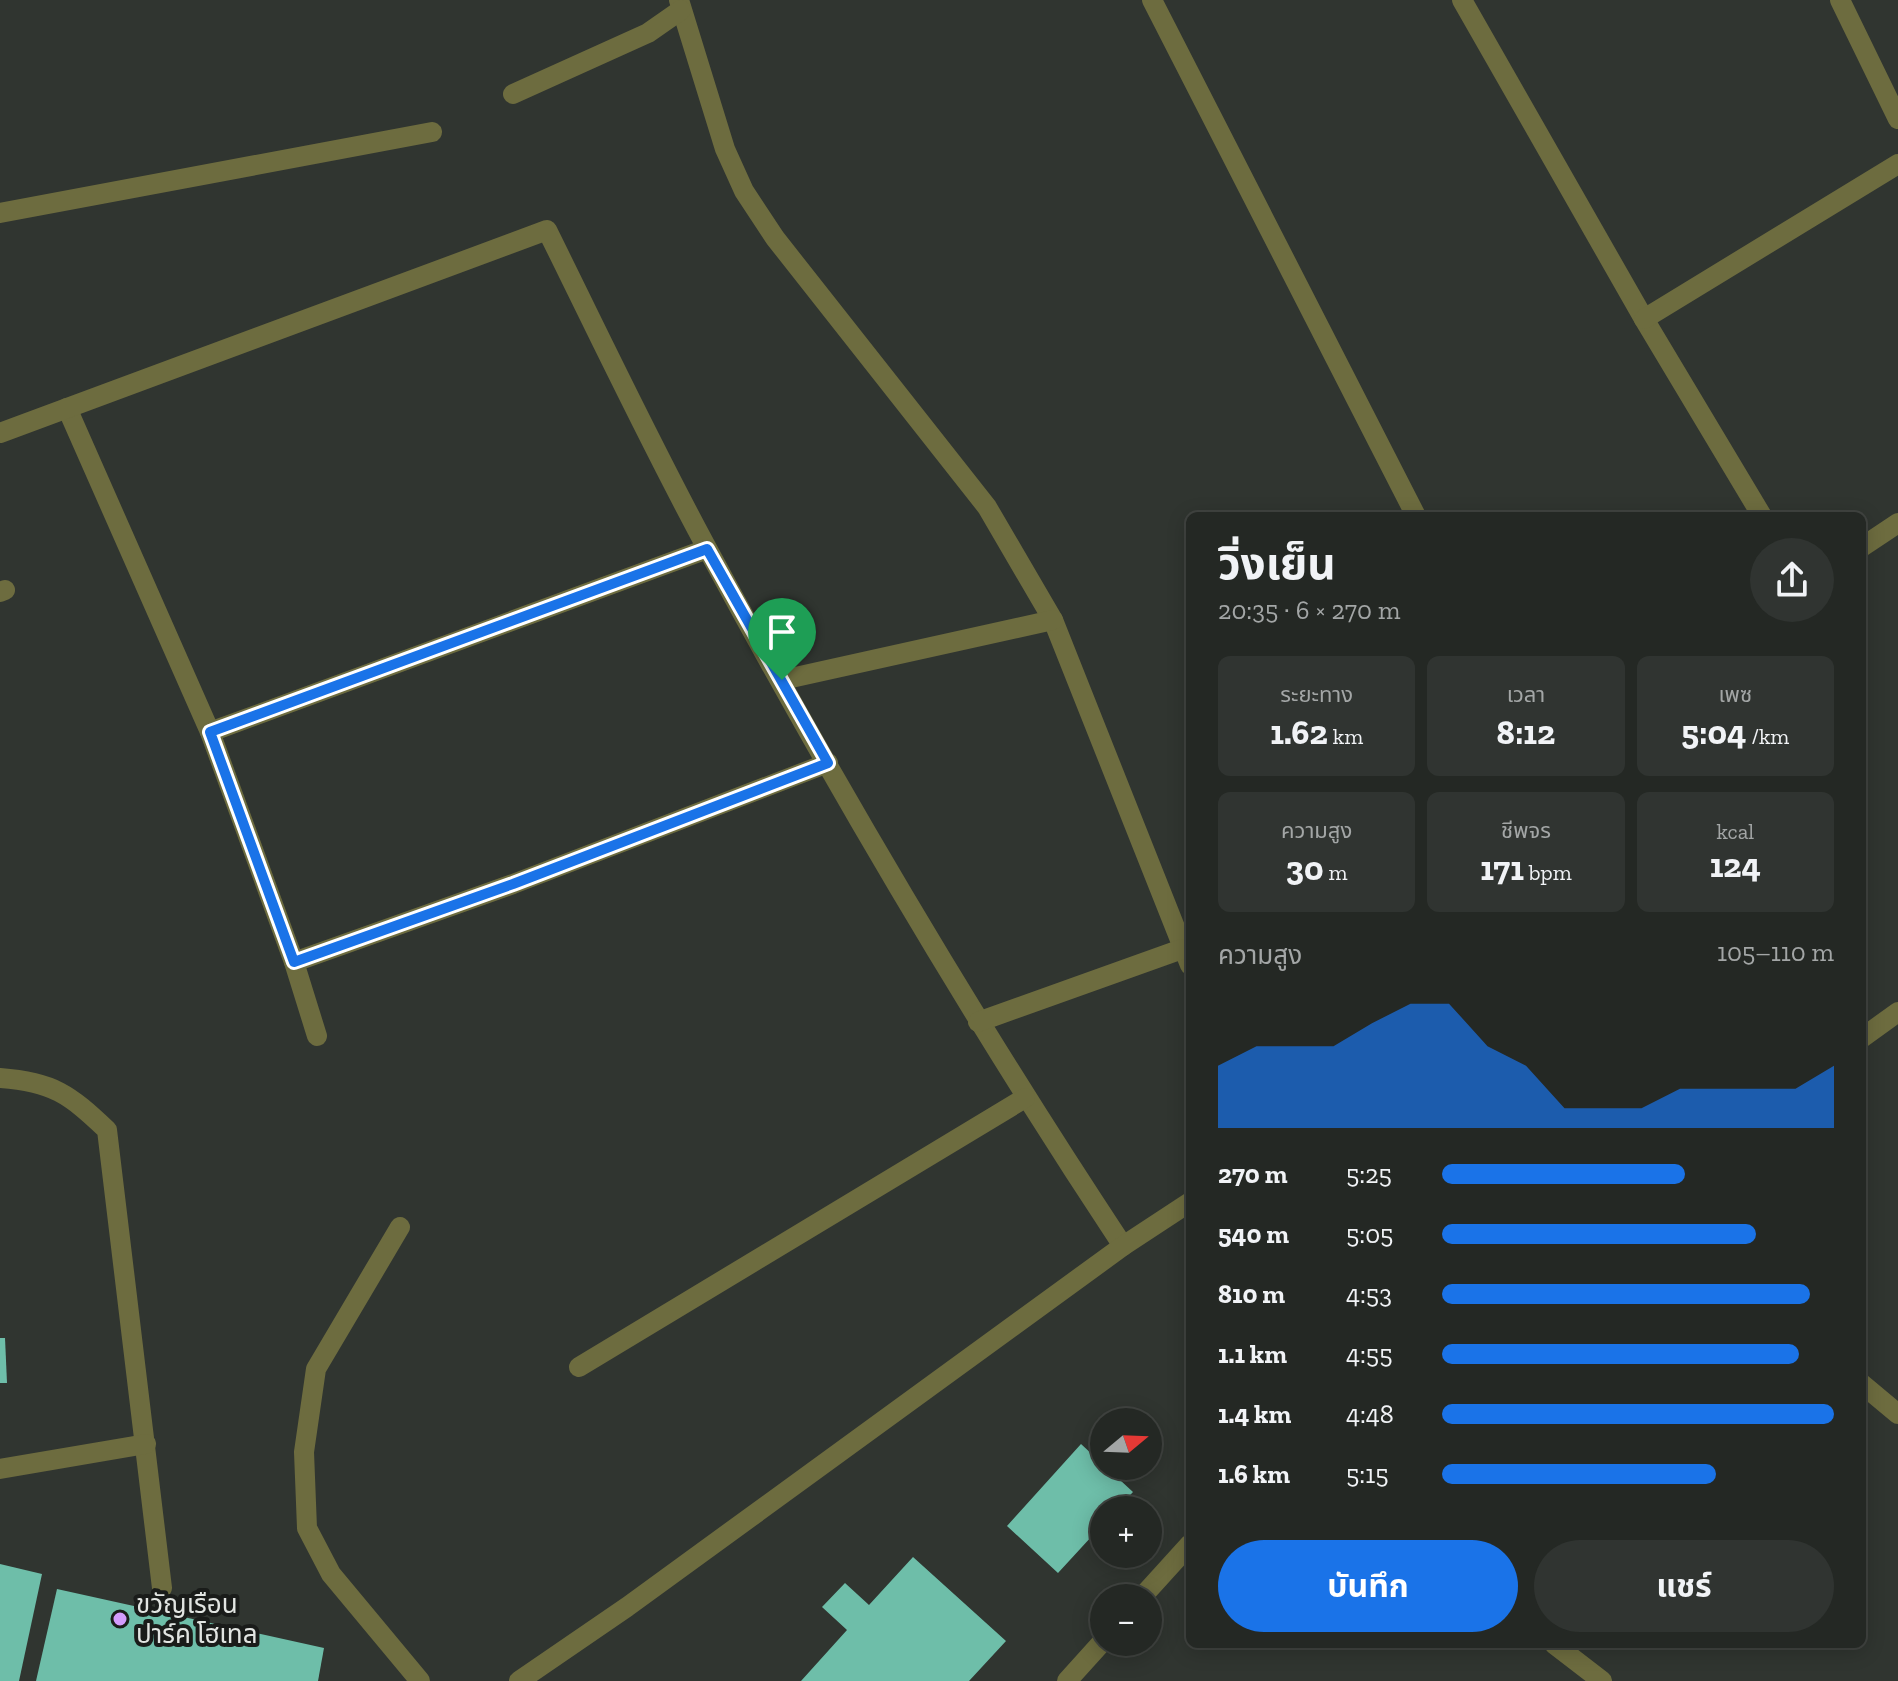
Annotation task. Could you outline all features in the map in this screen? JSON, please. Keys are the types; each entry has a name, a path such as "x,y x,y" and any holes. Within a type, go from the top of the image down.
{"street":[{"path":"1152,0 1414,512"},
{"path":"1462,0 1644,319 1760,512"},
{"path":"1840,0 1898,119"},
{"path":"513,94 648,33 680,5 725,149 744,191 775,238 987,507 1053,620 1186,957 978,1022"},
{"path":"0,213 432,132"},
{"path":"1644,319 1898,164"},
{"path":"0,433 547,230 707,549 828,763 978,1022 1123,1246"},
{"path":"67,408 210,732 294,962 317,1036"},
{"path":"1866,544 1898,523"},
{"path":"210,732 707,549"},
{"path":"782,680 1053,620"},
{"path":"294,962 513,884 828,763"},
{"path":"1866,1035 1898,1012"},
{"path":"0,1078 37,1081 70,1095 107,1130 162,1588"},
{"path":"579,1367 1025,1098"},
{"path":"519,1681 627,1607 1123,1246 1186,1205"},
{"path":"400,1227 316,1369 304,1467 307,1528 331,1574 420,1681"},
{"path":"1866,1387 1898,1414"},
{"path":"0,1469 146,1444"},
{"path":"1154,1584 1186,1548"},
{"path":"1559,1648 1602,1681"},
{"path":"1067,1681 1090,1656"}],"building":[{"path":"0,1338 5,1338 7,1383 0,1383"},
{"path":"1081,1444 1090,1452 1090,1480 1120,1480 1133,1492 1129,1496 1090,1496 1090,1538 1058,1573 1007,1526"},
{"path":"913,1557 1006,1641 969,1681 801,1681 847,1630 822,1607 845,1583 869,1605"},
{"path":"0,1564 42,1574 19,1681 0,1681"},
{"name":"ขวัญเรือน ปาร์ค โฮเทล","path":"57,1589 324,1648 318,1681 36,1681"}],"place":[{"name":"ขวัญเรือน ปาร์ค โฮเทล","path":"120,1619"}],"route":[{"path":"707,549 782,680 828,763 513,884 294,962 210,732 707,549"}]}
